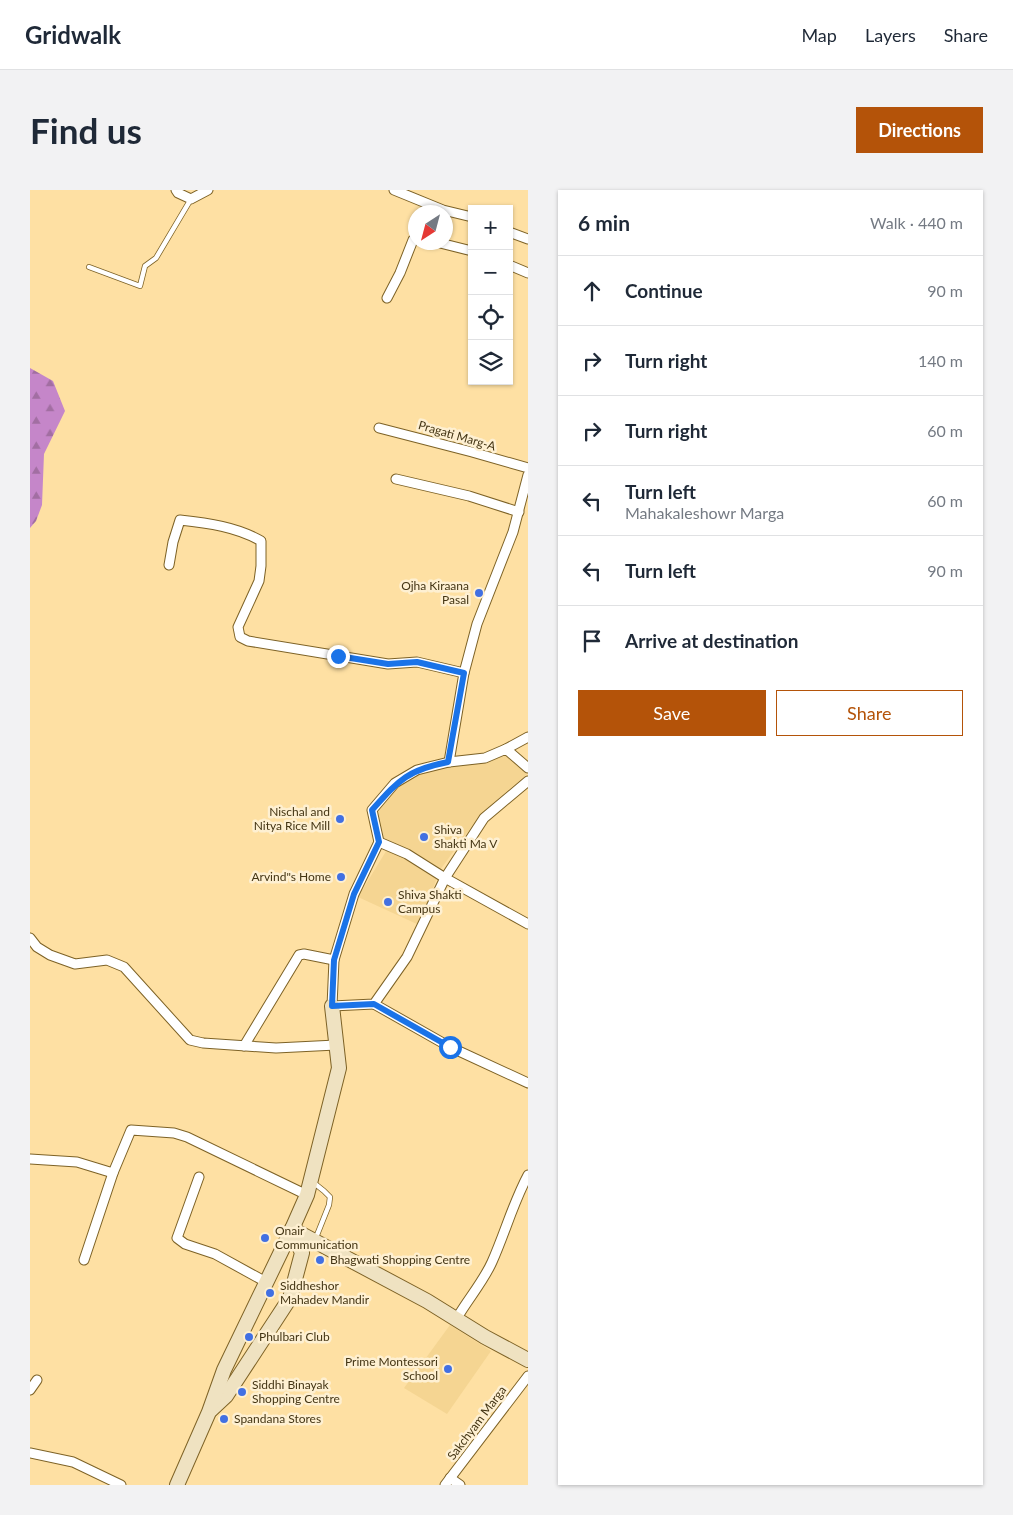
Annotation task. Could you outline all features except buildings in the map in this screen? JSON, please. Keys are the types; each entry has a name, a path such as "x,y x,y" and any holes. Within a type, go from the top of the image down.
{"main road":[{"path":"177,1485 224,1370 307,1195 339,1068 332,1006"},
{"path":"292,1229 457,1318 485,1337 528,1360"},
{"path":"208,1412 226,1396 290,1298 302,1253 292,1229"}],"street":[{"path":"176,190 178,194 191,199 208,190"},
{"path":"394,190 443,210 468,216"},
{"path":"513,233 528,239"},
{"path":"453,246 468,250"},
{"path":"387,298 400,273 408,250"},
{"path":"513,266 528,273"},
{"name":"Pragati Marg-A","path":"380,428 528,468"},
{"path":"448,762 464,673 477,624 513,532 528,475"},
{"path":"396,479 469,496 518,512"},
{"path":"169,565 173,542 180,520 200,522 246,532 261,541 261,566 259,581 238,627 240,637 248,641 388,664 417,662 464,673"},
{"path":"528,738 484,758 448,762 417,770 395,784 372,810 379,842 354,894 334,960 332,1006 374,1004 450,1047 528,1083"},
{"path":"506,749 528,768"},
{"path":"374,1004 407,957 445,878 484,818 528,780"},
{"path":"379,842 407,854 445,878 528,924"},
{"path":"30,938 34,950 75,964 108,960 124,967 190,1040 203,1043 276,1048 336,1045"},
{"path":"244,1046 301,954 334,960"},
{"path":"84,1260 113,1173 131,1130 174,1133 187,1137 307,1195"},
{"path":"30,1159 77,1162 113,1173"},
{"path":"457,1318 492,1262 512,1208 528,1175"},
{"path":"199,1177 177,1238 185,1244 215,1254 266,1282"},
{"name":"Sakchyam Marga","path":"448,1482 528,1376"},
{"path":"30,1390 36,1380"},
{"path":"30,1453 73,1462 121,1485"},
{"path":"448,1482 460,1485"}],"lane":[{"path":"89,267 140,286 145,266 156,258 191,199"},
{"path":"310,1181 318,1185 330,1197 329,1205 315,1240"}],"shaded area":[{"name":"Shiva Shakti Ma V","path":"506,756 527,774 492,804 472,826 440,870 419,925 358,897 388,848 373,815 405,778 437,767"},
{"name":"Prime Montessori School","path":"450,1325 491,1351 447,1414 404,1388"}],"green space":[{"path":"30,368 53,381 65,411 44,454 42,505 36,521 30,528"}],"place":[{"name":"Ojha Kiraana Pasal","path":"479,593"},
{"name":"Nischal and Nitya Rice Mill","path":"340,819"},
{"name":"Shiva Shakti Ma V","path":"424,837"},
{"name":"Arvind\"s Home","path":"341,877"},
{"name":"Shiva Shakti Campus","path":"388,902"},
{"name":"Onair Communication","path":"265,1238"},
{"name":"Bhagwati Shopping Centre","path":"320,1260"},
{"name":"Siddheshor Mahadev Mandir","path":"270,1293"},
{"name":"Phulbari Club","path":"249,1337"},
{"name":"Prime Montessori School","path":"448,1369"},
{"name":"Siddhi Binayak Shopping Centre","path":"242,1392"},
{"name":"Spandana Stores","path":"224,1419"}],"route":[{"path":"338,656 388,664 417,662 464,673 448,762 417,770 406,776 395,784 372,810 379,842 354,894 334,960 333,978 332,1006 374,1004 450,1047"}]}
